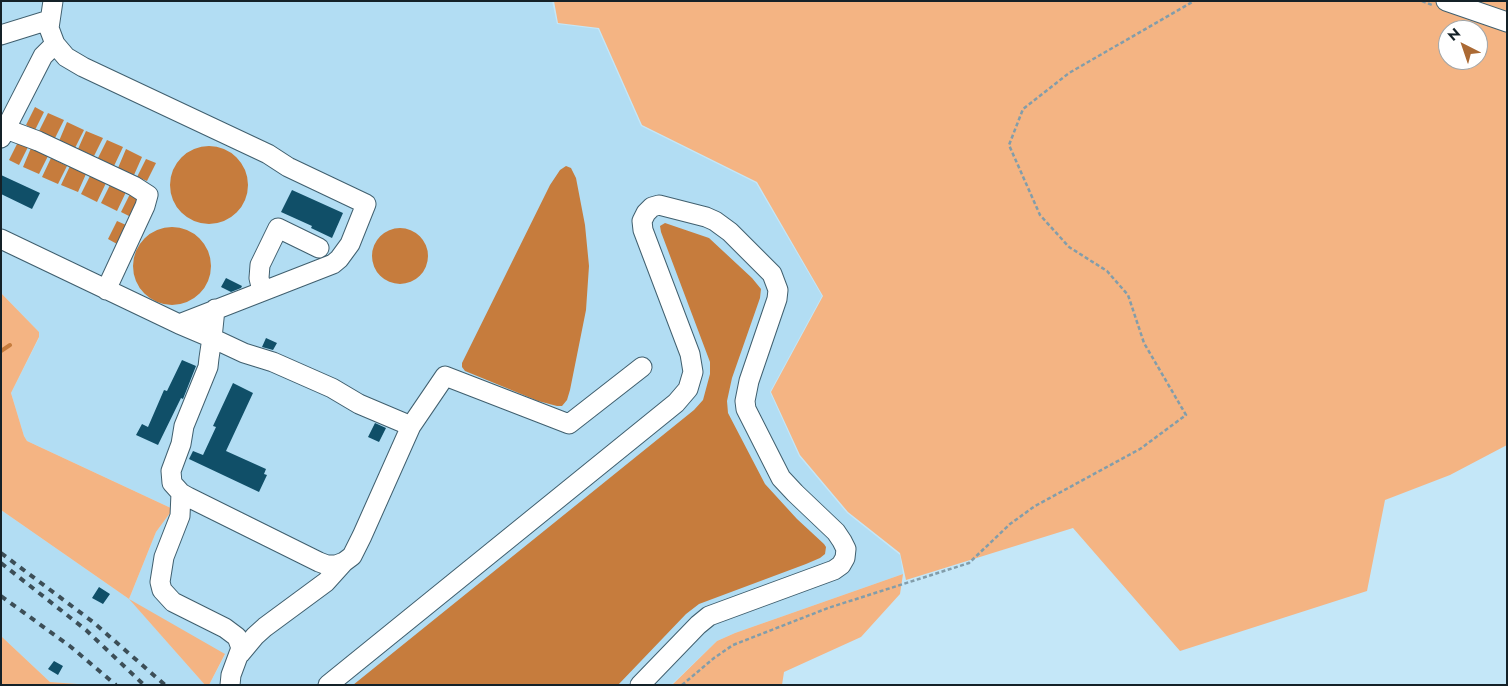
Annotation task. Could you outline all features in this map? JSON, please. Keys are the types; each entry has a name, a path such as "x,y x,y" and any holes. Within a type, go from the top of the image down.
{"street":[{"path":"53,1 49,28 55,44 74,63 268,154 288,167 366,204 350,244 339,259 326,268 179,324"},
{"path":"1446,1 1507,22"},
{"path":"1,35 49,20"},
{"path":"55,44 43,56 3,133 38,142 134,186 148,195 145,206 106,290"},
{"path":"328,685 676,403 688,389 693,372 690,354 643,230 642,221 646,213 652,207 659,205 715,221 730,232 772,274 776,282 777,299 749,381 745,401 746,409 781,478 836,532 846,549 845,558 841,565 834,570 709,616 640,685"},
{"path":"262,291 259,271 278,228 319,248"},
{"path":"1,239 179,324 332,388 359,404 411,426"},
{"path":"215,309 205,377 187,418 181,444 171,471 172,483 181,493 327,565 336,566 352,556 411,426 446,376 569,424 642,367"},
{"path":"181,493 180,516 162,566 160,582 162,590 180,606 232,632 240,643 240,654 231,675 230,685"},
{"path":"240,654 265,627 326,582 344,562"}],"path":[{"path":"682,685 733,645 828,608 969,563 1010,524 1035,506 1140,449 1186,415 1144,343 1128,295 1107,270 1068,246 1040,216 1009,145 1022,109 1069,73 1194,1"}],"shaded area":[{"path":"1,1 552,1 557,24 598,29 641,126 756,183 822,296 770,392 799,456 847,513 900,555 903,574 717,641 671,685 209,685 225,655 131,601 205,685 92,685 50,682 1,636 1,510 129,599 156,532 173,509 27,441 24,436 11,393 39,338 39,332 1,293"},
{"path":"554,1 1507,1 1507,445 1450,475 1385,500 1367,591 1180,651 1073,528 906,580 900,553 848,512 800,455 771,392 823,296 757,182 642,125 599,28 558,23"},
{"path":"35,107 44,112 35,130 26,125"},
{"path":"48,113 64,120 55,138 39,131"},
{"path":"67,122 84,130 75,148 59,141"},
{"path":"86,131 103,138 94,156 78,149"},
{"path":"107,140 123,147 114,166 98,158"},
{"path":"18,142 28,147 19,165 9,160"},
{"path":"209,146 224,149 237,157 245,170 248,185 245,200 237,213 224,221 209,224 194,221 181,213 173,200 170,185 173,170 181,157 194,149"},
{"path":"31,148 48,156 39,174 23,167"},
{"path":"126,149 142,157 134,175 118,168"},
{"path":"51,158 67,166 58,184 42,177"},
{"path":"146,159 156,163 147,181 137,177"},
{"path":"70,166 86,174 78,192 61,185"},
{"path":"566,166 571,168 576,178 585,225 589,266 586,310 570,390 567,400 562,406 557,406 538,401 465,371 462,363 550,185 560,170"},
{"path":"90,176 106,183 97,202 81,194"},
{"path":"110,185 126,192 117,211 101,203"},
{"path":"130,194 139,198 131,217 121,212"},
{"path":"117,221 126,225 117,244 108,239"},
{"path":"665,223 709,238 752,278 761,289 760,298 732,378 727,401 728,413 765,484 797,519 824,544 826,547 825,554 806,564 699,604 686,614 618,685 353,685 694,410 703,400 710,374 710,362 661,232 660,226"},
{"path":"172,227 187,230 200,238 208,251 211,266 208,281 200,294 187,302 172,305 157,302 144,294 136,281 133,266 136,251 144,238 157,230"},
{"path":"400,228 411,230 420,236 426,245 428,256 426,267 420,276 411,282 400,284 389,282 380,276 374,267 372,256 374,245 380,236 389,230"},
{"path":"1,293 39,332 39,337 11,393 27,441 173,509 156,532 129,599 1,510"},
{"path":"903,574 900,594 861,637 784,672 782,685 672,685 717,641"},
{"path":"129,599 225,654 209,685 205,685"},
{"path":"1,636 50,682 92,685 1,685"}],"building":[{"path":"1,175 40,193 32,209 1,194"},
{"path":"292,190 343,213 332,238 311,228 312,226 281,212"},
{"path":"226,278 242,286 241,288 231,292 221,287"},
{"path":"266,338 277,343 273,350 262,347"},
{"path":"182,360 196,366 183,399 181,398 158,445 136,435 142,424 148,427 164,390 167,391"},
{"path":"233,383 253,393 226,451 266,469 264,474 267,475 259,492 189,459 193,451 203,455 216,427 213,426"},
{"path":"375,423 386,428 379,442 368,437"},
{"path":"99,587 110,594 103,604 92,598"},
{"path":"54,661 63,666 58,675 48,669"}],"waterway":[{"path":"1,351 10,345"}],"railway":[{"path":"1,553 93,622 165,685"},
{"path":"1,563 86,630 144,685"},
{"path":"1,596 71,647 116,685"}]}
